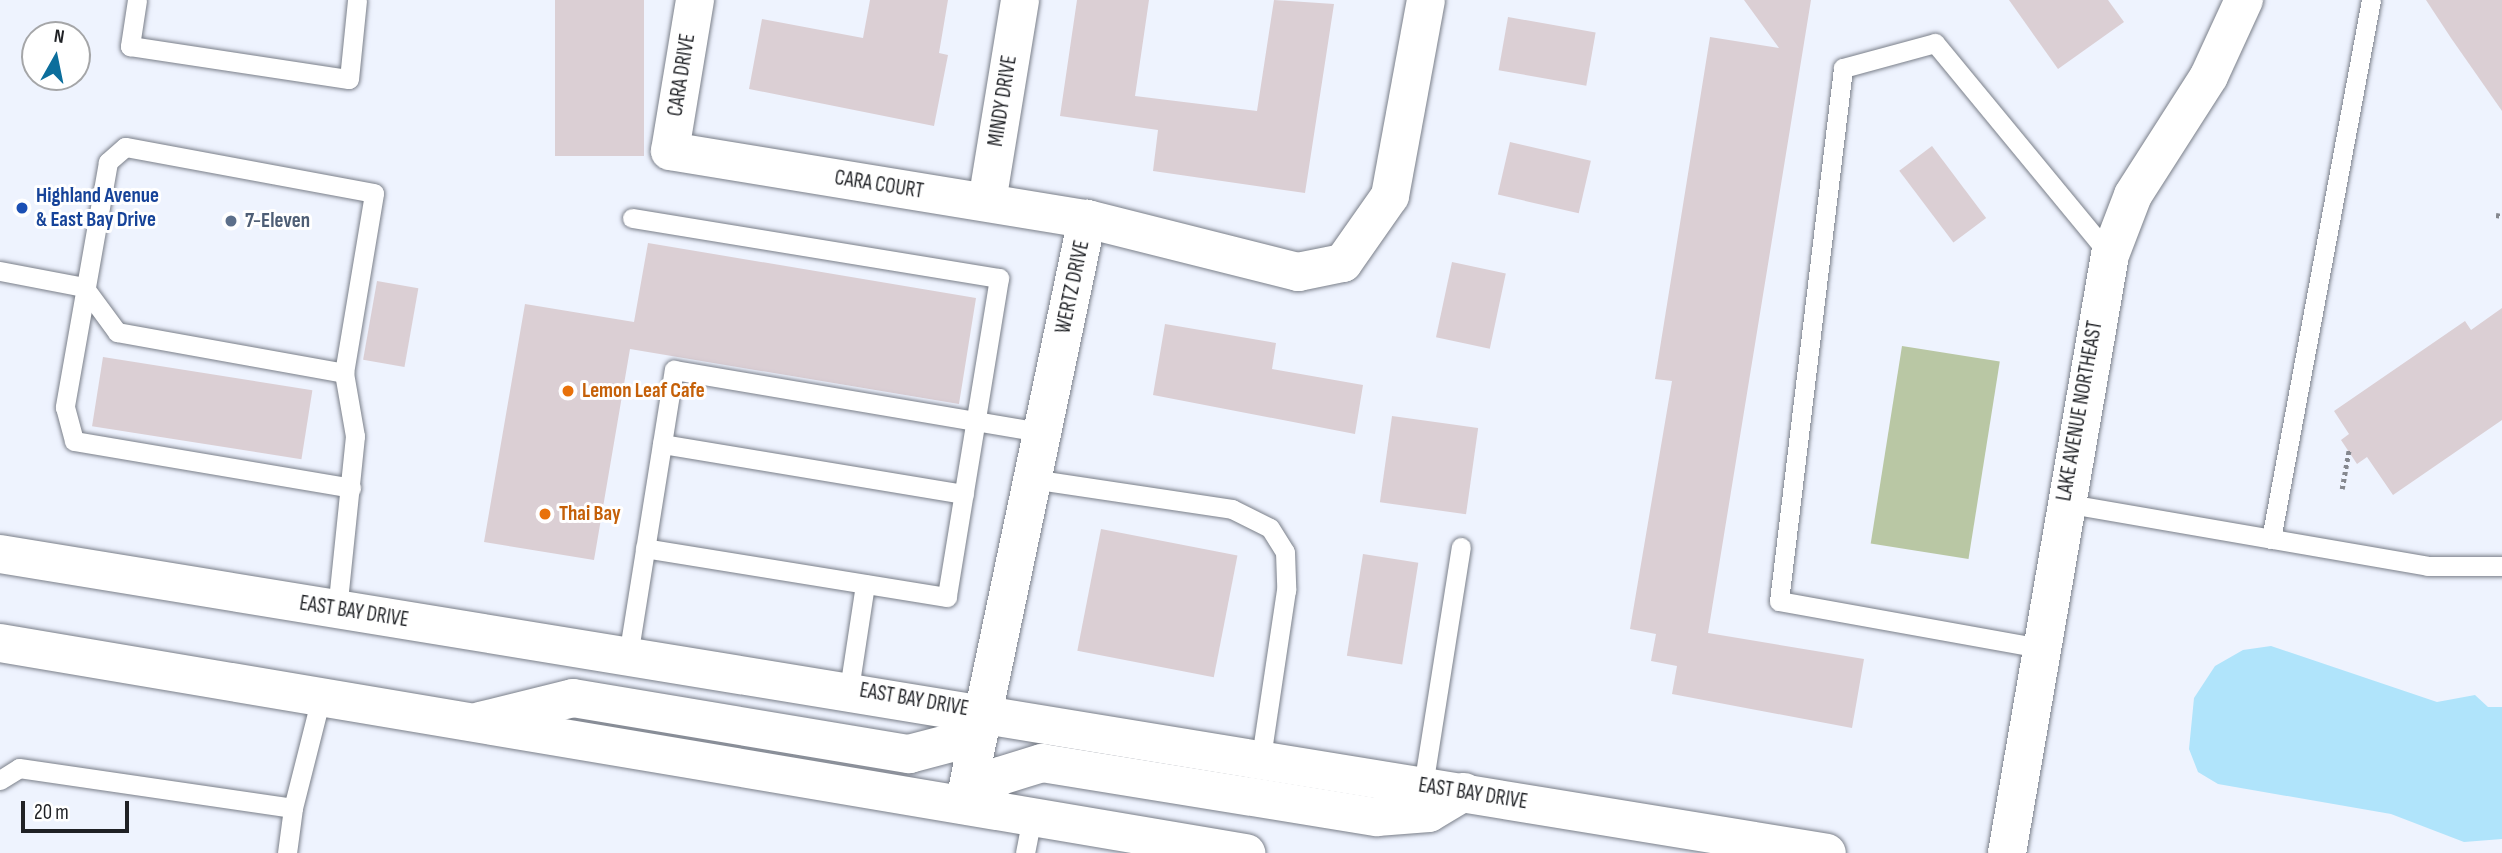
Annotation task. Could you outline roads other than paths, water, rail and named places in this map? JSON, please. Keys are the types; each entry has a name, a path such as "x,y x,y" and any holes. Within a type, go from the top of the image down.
{"main road":[{"name":"CARA DRIVE","path":"670,151 695,0"},
{"name":"MINDY DRIVE","path":"987,202 1020,0"},
{"name":"WERTZ DRIVE","path":"964,805 1087,219 1298,272 1343,263 1390,195 1426,0"},
{"name":"LAKE AVENUE NORTHEAST","path":"2007,853 2064,503 2110,256 2133,195 2209,76 2244,0"},
{"name":"CARA COURT","path":"670,151 1087,219"},
{"name":"EAST BAY DRIVE","path":"0,554 337,610 849,689 1827,853"},
{"path":"0,643 964,805 1029,835 1246,853"},
{"path":"474,723 546,700 573,698 909,754 951,743 983,712"},
{"path":"964,805 1000,776 1042,763 1377,817 1429,813 1464,792"}],"lane":[{"path":"137,0 130,46 349,79 357,0"},
{"path":"2271,539 2371,0"},
{"path":"2040,648 1779,601 1843,68 1935,43 2110,256"},
{"path":"337,610 351,488 355,436 344,373 374,193 125,147 108,162 84,287 65,407 74,441 351,488"},
{"path":"632,218 999,278 947,597 645,548"},
{"path":"0,271 84,287 117,332 344,373"},
{"path":"628,656 674,370 1042,432"},
{"path":"662,444 964,494"},
{"path":"1031,479 1232,509 1270,528 1285,552 1286,590 1261,758"},
{"path":"2064,503 2427,566 2502,566"},
{"path":"1423,786 1461,547"},
{"path":"849,689 865,584"},
{"path":"287,853 293,808 321,697"},
{"path":"0,780 19,768 293,808"}],"water":[{"path":"2271,646 2437,702 2475,695 2488,707 2502,707 2502,839 2464,842 2391,814 2218,784 2198,772 2189,749 2194,698 2215,666 2243,650"}],"place":[{"name":"Highland Avenue & East Bay Drive","path":"22,208"},
{"name":"7-Eleven","path":"231,221"},
{"name":"Lemon Leaf Cafe","path":"568,391"},
{"name":"Thai Bay","path":"545,514"}]}
